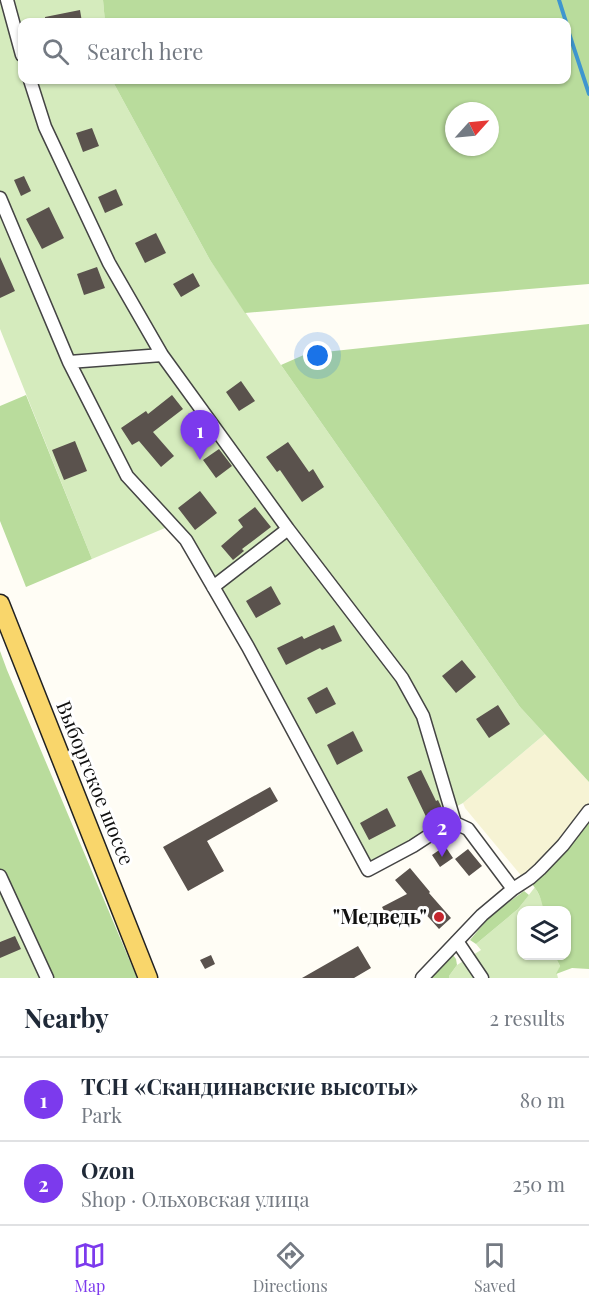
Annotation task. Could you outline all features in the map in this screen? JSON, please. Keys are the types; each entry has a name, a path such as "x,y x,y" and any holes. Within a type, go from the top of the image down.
{"main road":[{"name":"Выборгское шоссе","path":"0,604 148,978"}],"street":[{"path":"5,4 18,43"},
{"path":"31,84 45,128 109,263 162,355 288,529 402,678 423,716 455,823"},
{"path":"0,198 69,362 127,476 186,540 248,647 368,870 439,829 455,823 468,829 513,889"},
{"path":"69,362 162,355"},
{"path":"213,587 288,529"},
{"path":"422,978 482,915 530,878 564,845 589,811"},
{"path":"0,876 5,898 47,978"},
{"path":"457,941 482,978"}],"shaded area":[{"path":"545,734 589,782 589,811 524,879 463,803"}],"green space":[{"path":"0,0 103,0 105,18 18,18 18,84 114,84 210,260 520,707 545,734 463,803 442,814 413,846 368,870 172,525 92,559 0,329"},
{"path":"103,0 589,0 589,284 245,313 210,260 114,84 571,84 571,18 105,18"},
{"path":"589,324 589,782 520,707 281,365 306,354"},
{"path":"26,395 92,559 26,587 0,521 0,406"},
{"path":"0,651 137,978 47,978 0,876"},
{"path":"589,811 589,969 572,968 556,974 560,966 557,960 571,960 571,906 542,906 539,895 530,882"},
{"path":"0,876 47,978 0,978"},
{"path":"535,887 543,906 520,906"},
{"path":"524,891 529,895 520,906 517,906 517,910 476,944 470,940 491,915"},
{"path":"517,910 517,960 557,960 560,966 558,978 449,978 457,965 481,950 476,944"},
{"path":"453,955 457,965 449,978 430,978"}],"building":[{"path":"80,10 81,18 45,18"},
{"path":"92,128 99,146 83,152 76,133"},
{"path":"24,176 31,191 21,196 14,180"},
{"path":"116,189 123,205 105,213 98,197"},
{"path":"49,207 64,238 42,249 26,219"},
{"path":"156,233 166,253 145,263 135,243"},
{"path":"0,257 15,291 0,298"},
{"path":"97,267 105,288 84,295 77,274"},
{"path":"193,273 200,286 181,297 173,284"},
{"path":"241,381 255,401 239,411 226,392"},
{"path":"172,395 183,409 153,432 174,456 161,467 139,441 132,445 121,428 146,411 148,414"},
{"path":"75,441 87,471 64,480 52,450"},
{"path":"288,442 309,472 313,469 324,487 302,502 280,470 277,472 266,457"},
{"path":"219,449 232,466 216,478 203,460"},
{"path":"200,491 217,513 195,530 178,508"},
{"path":"255,507 271,527 242,549 244,551 233,560 221,546 243,527 238,520"},
{"path":"271,586 281,604 256,618 246,601"},
{"path":"334,625 342,641 322,650 320,648 286,665 277,648"},
{"path":"462,660 476,677 456,693 442,676"},
{"path":"327,687 336,704 316,714 307,698"},
{"path":"498,705 510,724 489,738 476,719"},
{"path":"353,731 363,751 337,765 327,745"},
{"path":"421,770 445,817 430,825 407,777"},
{"path":"270,787 278,801 207,841 224,871 188,891 163,847"},
{"path":"387,808 396,826 369,840 360,823"},
{"path":"445,846 453,858 440,867 432,855"},
{"path":"468,849 482,866 469,876 455,859"},
{"path":"410,868 451,918 439,929 422,910 392,926 382,907 407,894 395,880"},
{"path":"15,936 21,949 0,958 0,942"},
{"path":"358,946 371,968 354,978 302,978"},
{"path":"211,955 215,964 205,969 200,960"}],"waterway":[{"path":"559,0 565,18"},
{"path":"571,39 589,94"}],"place":[{"name":"ТСН «Скандинавские высоты»","path":"200,460"},
{"name":"Ozon","path":"442,857"},
{"name":"\"Медведь\"","path":"439,917"}]}
